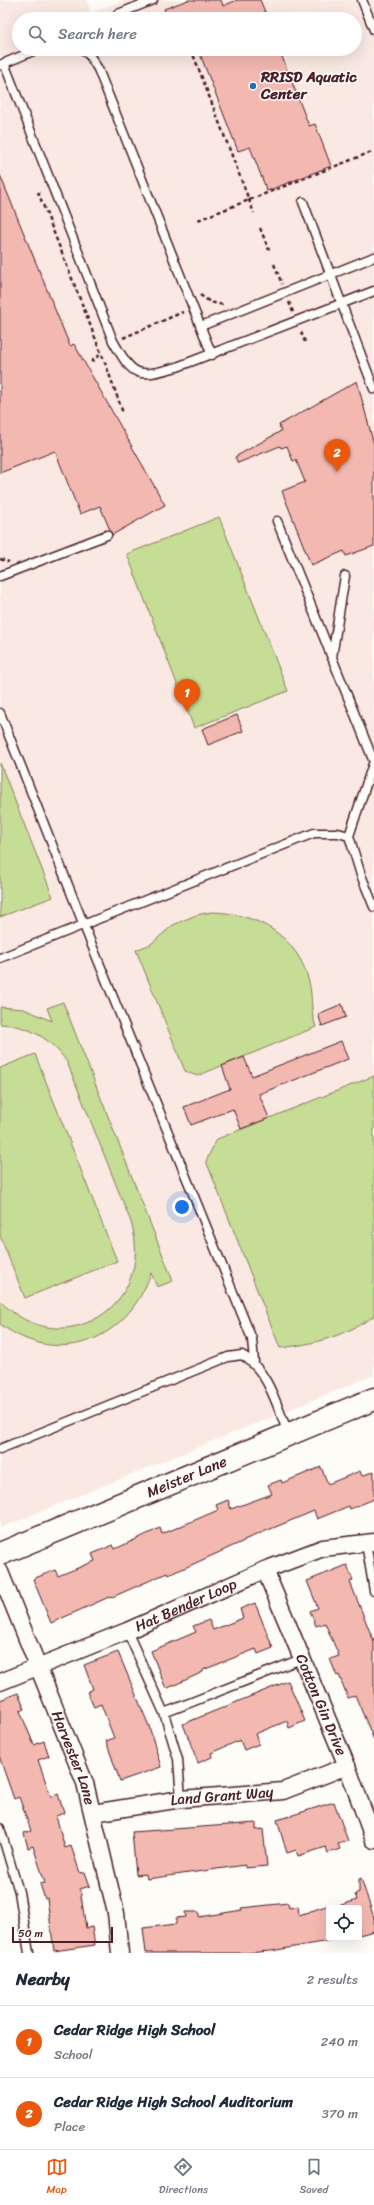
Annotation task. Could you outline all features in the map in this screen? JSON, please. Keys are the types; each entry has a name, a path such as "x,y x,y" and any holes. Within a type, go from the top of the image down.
{"street":[{"name":"Meister Lane","path":"0,1554 374,1399"},
{"name":"Hat Bender Loop","path":"0,1682 127,1631 265,1570 322,1548 370,1542"},
{"name":"Cotton Gin Drive","path":"265,1570 347,1766 374,1840"},
{"name":"Harvester Lane","path":"0,1572 85,1783 116,1913 120,1953"},
{"name":"Land Grant Way","path":"93,1813 181,1799 283,1790 347,1766"}],"lane":[{"path":"123,12 153,0"},
{"path":"362,0 374,30"},
{"path":"21,56 2,64 113,341 125,363 135,372 150,374 212,355 374,291"},
{"path":"93,56 212,355"},
{"path":"303,202 374,389"},
{"path":"201,326 374,257"},
{"path":"277,521 374,761 350,836 361,875 374,907"},
{"path":"0,576 107,535"},
{"path":"332,658 345,576"},
{"path":"0,713 84,925 252,1339 254,1362 265,1380 288,1435"},
{"path":"0,958 314,833 338,833 350,836"},
{"path":"0,1449 228,1357 242,1355 254,1362"},
{"path":"370,1542 374,1591"},
{"path":"127,1631 164,1713 178,1760 181,1799"},
{"path":"164,1713 301,1659"},
{"path":"0,1828 19,1892 29,1953"}],"path":[{"path":"194,56 254,213"},
{"path":"198,220 374,151"},
{"path":"38,192 102,354 123,412"},
{"path":"260,228 269,250"},
{"path":"274,264 282,285 277,285"},
{"path":"198,292 210,302 220,305 229,304"},
{"path":"288,300 294,315"},
{"path":"123,338 183,314 180,306"},
{"path":"300,332 305,342"},
{"path":"99,347 103,346"},
{"path":"92,362 102,354"}],"shaded area":[{"path":"0,0 86,0 91,12 12,12 12,56 362,56 362,12 94,12 125,0 374,0 374,1375 0,1528"}],"green space":[{"path":"219,517 288,691 194,728 127,554"},
{"path":"0,763 53,897 0,917"},
{"path":"212,912 229,913 260,922 285,940 296,952 304,966 309,982 316,1027 197,1076 185,1071 136,950 151,944 173,925 196,915"},
{"path":"63,1002 173,1281 157,1287 151,1273 140,1296 126,1316 109,1330 89,1340 68,1345 46,1344 23,1337 0,1324 0,1301 24,1319 50,1327 76,1326 98,1317 117,1301 130,1279 135,1252 131,1222 67,1062 54,1046 30,1030 0,1024 0,1007 24,1009 52,1021 47,1008"},
{"path":"35,1054 117,1261 25,1298 0,1236 0,1068"},
{"path":"374,1076 374,1316 341,1334 305,1344 280,1348 206,1161 217,1139"}],"building":[{"path":"188,0 221,0 223,6 237,0 260,0 265,12 165,12 164,9"},
{"name":"RRISD Aquatic Center","path":"201,56 282,56 309,126 315,124 331,166 267,191 250,147 238,151"},
{"path":"0,175 70,346 74,344 165,505 112,535 100,506 80,514 55,451 0,473"},
{"path":"357,381 374,445 374,546 346,556 344,551 311,565 282,491 305,482 296,460 293,461 287,446 281,448 280,446 238,463 235,457 281,431 279,425"},
{"path":"237,715 243,731 208,745 202,729"},
{"path":"342,1004 346,1017 322,1026 318,1014"},
{"path":"341,1041 348,1059 259,1094 269,1118 241,1129 233,1109 191,1125 184,1107 230,1089 222,1066 244,1057 252,1076"},
{"path":"321,1467 328,1484 360,1471 362,1476 374,1471 374,1499 350,1509 349,1506 317,1519 314,1511 244,1540 168,1575 167,1573 51,1623 33,1579 55,1570 58,1576 95,1561 92,1554 113,1545 115,1549 160,1528 162,1534 218,1510 216,1505 228,1500 231,1509 272,1494 268,1485 281,1480 282,1483"},
{"path":"347,1565 353,1580 350,1582 374,1642 374,1740 355,1695 348,1698 339,1675 337,1676 330,1659 339,1656 325,1623 316,1626 310,1611 318,1608 307,1581"},
{"path":"255,1603 273,1648 258,1654 256,1649 203,1670 203,1672 166,1689 151,1651 196,1632 193,1626 209,1620 213,1630 243,1618 240,1609"},
{"path":"118,1652 149,1726 161,1767 120,1781 106,1741 114,1738 101,1704 94,1707 87,1692 93,1689 84,1665"},
{"path":"288,1681 305,1721 289,1728 287,1721 255,1734 259,1744 244,1750 240,1740 211,1753 212,1757 198,1763 183,1724"},
{"path":"18,1693 25,1709 20,1711 34,1745 44,1741 49,1756 38,1760 51,1797 58,1794 64,1813 56,1816 65,1848 71,1846 80,1873 85,1872 90,1886 80,1889 86,1928 92,1927 95,1945 54,1951 47,1898 45,1899 40,1884 45,1883 33,1846 28,1848 24,1833 31,1831 19,1797 14,1799 0,1759 0,1700"},
{"path":"334,1802 348,1841 338,1844 340,1849 328,1853 326,1847 298,1856 296,1850 287,1853 277,1820"},
{"path":"256,1823 256,1830 263,1829 267,1866 245,1868 245,1865 147,1879 146,1874 136,1875 132,1832"},
{"path":"361,1878 374,1918 374,1931 362,1934 362,1905 341,1905 357,1900 355,1894 359,1892 359,1879"},
{"path":"288,1903 289,1908 298,1906 299,1915 326,1906 326,1941 329,1941 271,1951 245,1953 146,1953 143,1928 176,1924 176,1918 186,1917 185,1912 199,1912 199,1917 242,1910 241,1908"}],"place":[{"name":"RRISD Aquatic Center","path":"253,86"},
{"name":"Cedar Ridge High School Auditorium","path":"337,472"},
{"name":"Cedar Ridge High School","path":"187,712"}]}
